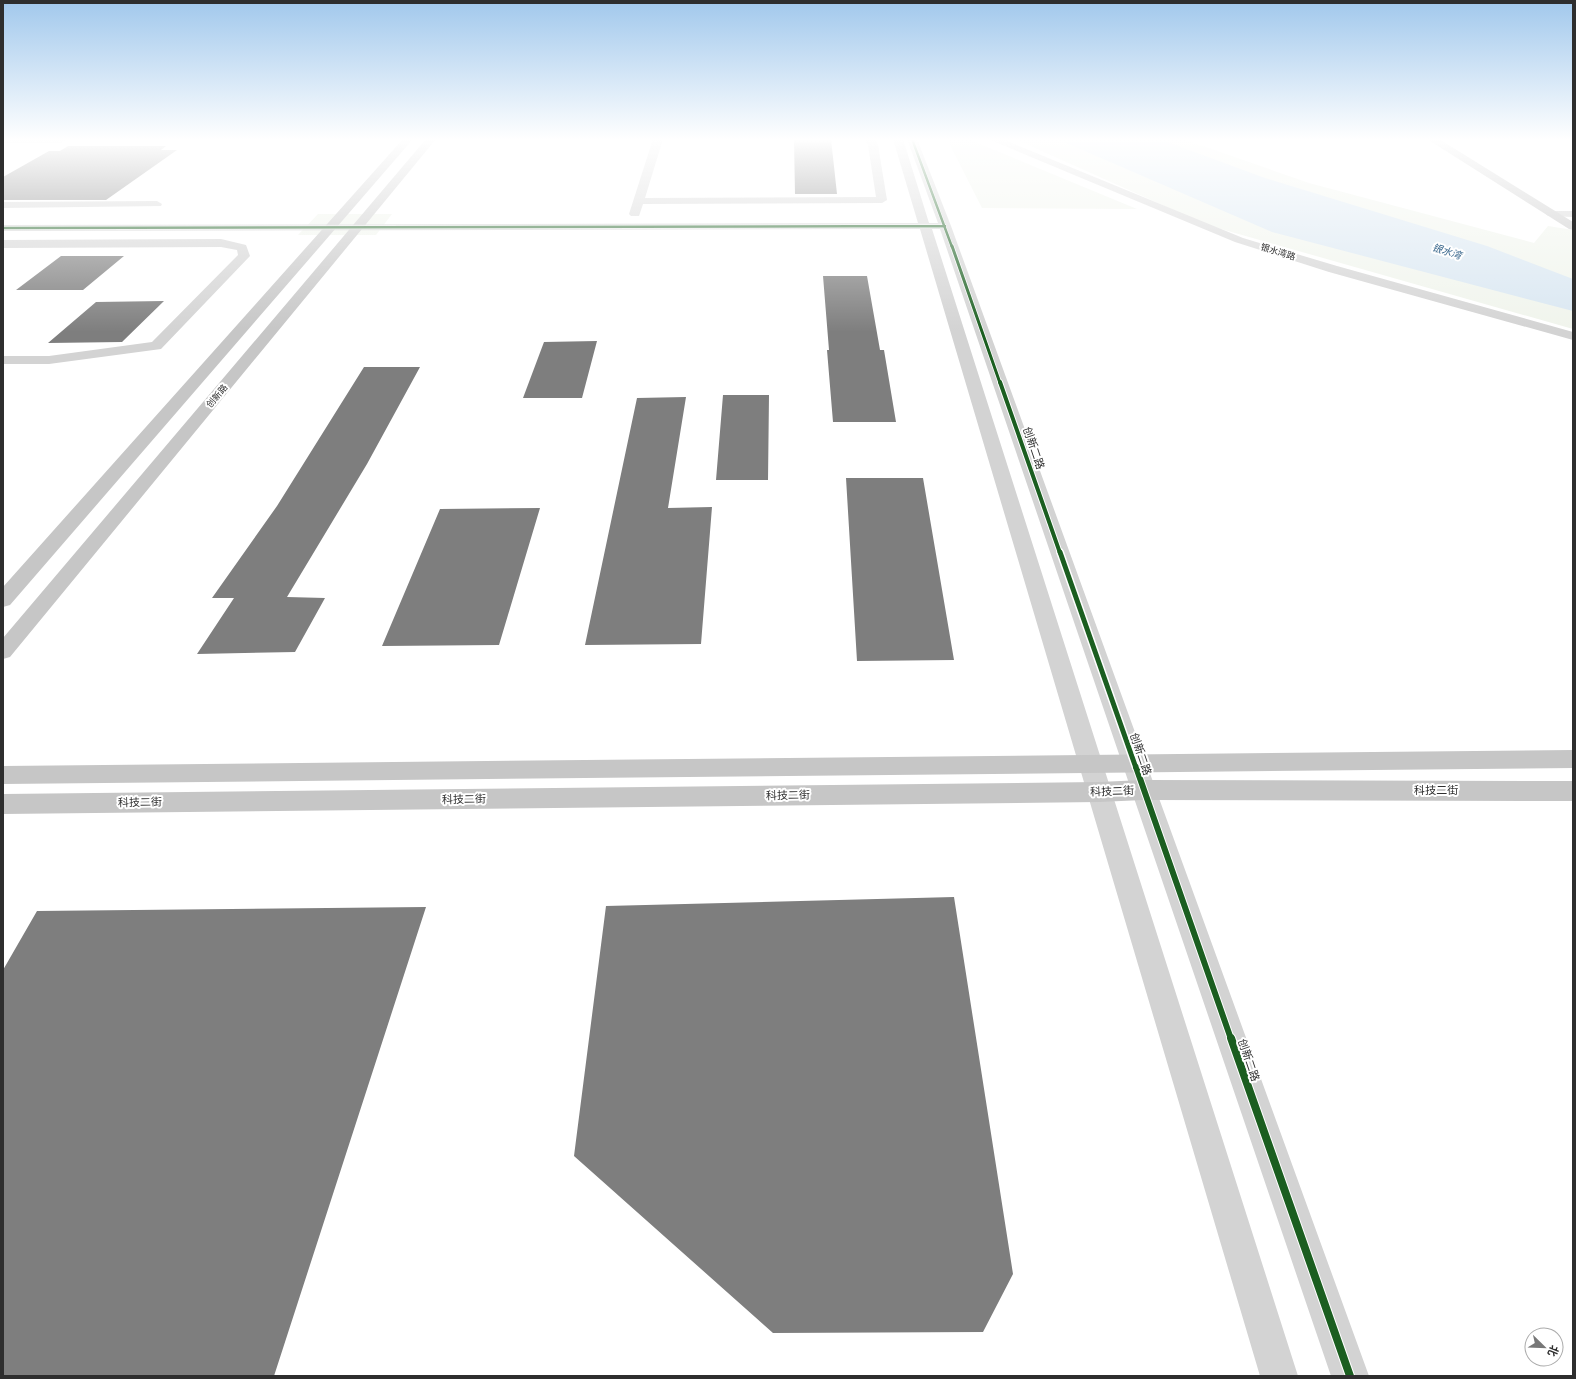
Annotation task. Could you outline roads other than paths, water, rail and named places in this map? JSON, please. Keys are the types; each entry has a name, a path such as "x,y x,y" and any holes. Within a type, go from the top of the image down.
{"main road":[{"path":"3,600 351,203"},
{"name":"创新路","path":"3,652 377,203"},
{"path":"1535,203 1552,214"},
{"path":"1560,204 1572,221"},
{"path":"3,775 1573,759"},
{"name":"科技二街","path":"3,804 1099,792 1143,790 1573,791"}],"street":[{"path":"634,219 638,203"},
{"name":"创新二路","path":"923,203 933,222 1135,764 1350,1376"},
{"name":"银水湾路","path":"1150,203 1239,240 1341,272 1573,336"},
{"path":"3,205 157,204"},
{"path":"3,220 27,205"},
{"path":"1552,214 1572,221"},
{"path":"361,223 634,219 933,222"},
{"path":"3,220 333,223 933,222"},
{"name":"创新二路","path":"933,222 1090,764 1279,1376"},
{"path":"3,228 333,223"},
{"path":"3,244 221,243 242,248 244,256 156,346 49,360 3,360"}],"water":[{"name":"银水湾","path":"1206,203 1348,203 1487,246 1573,279 1573,311 1272,232"}]}
